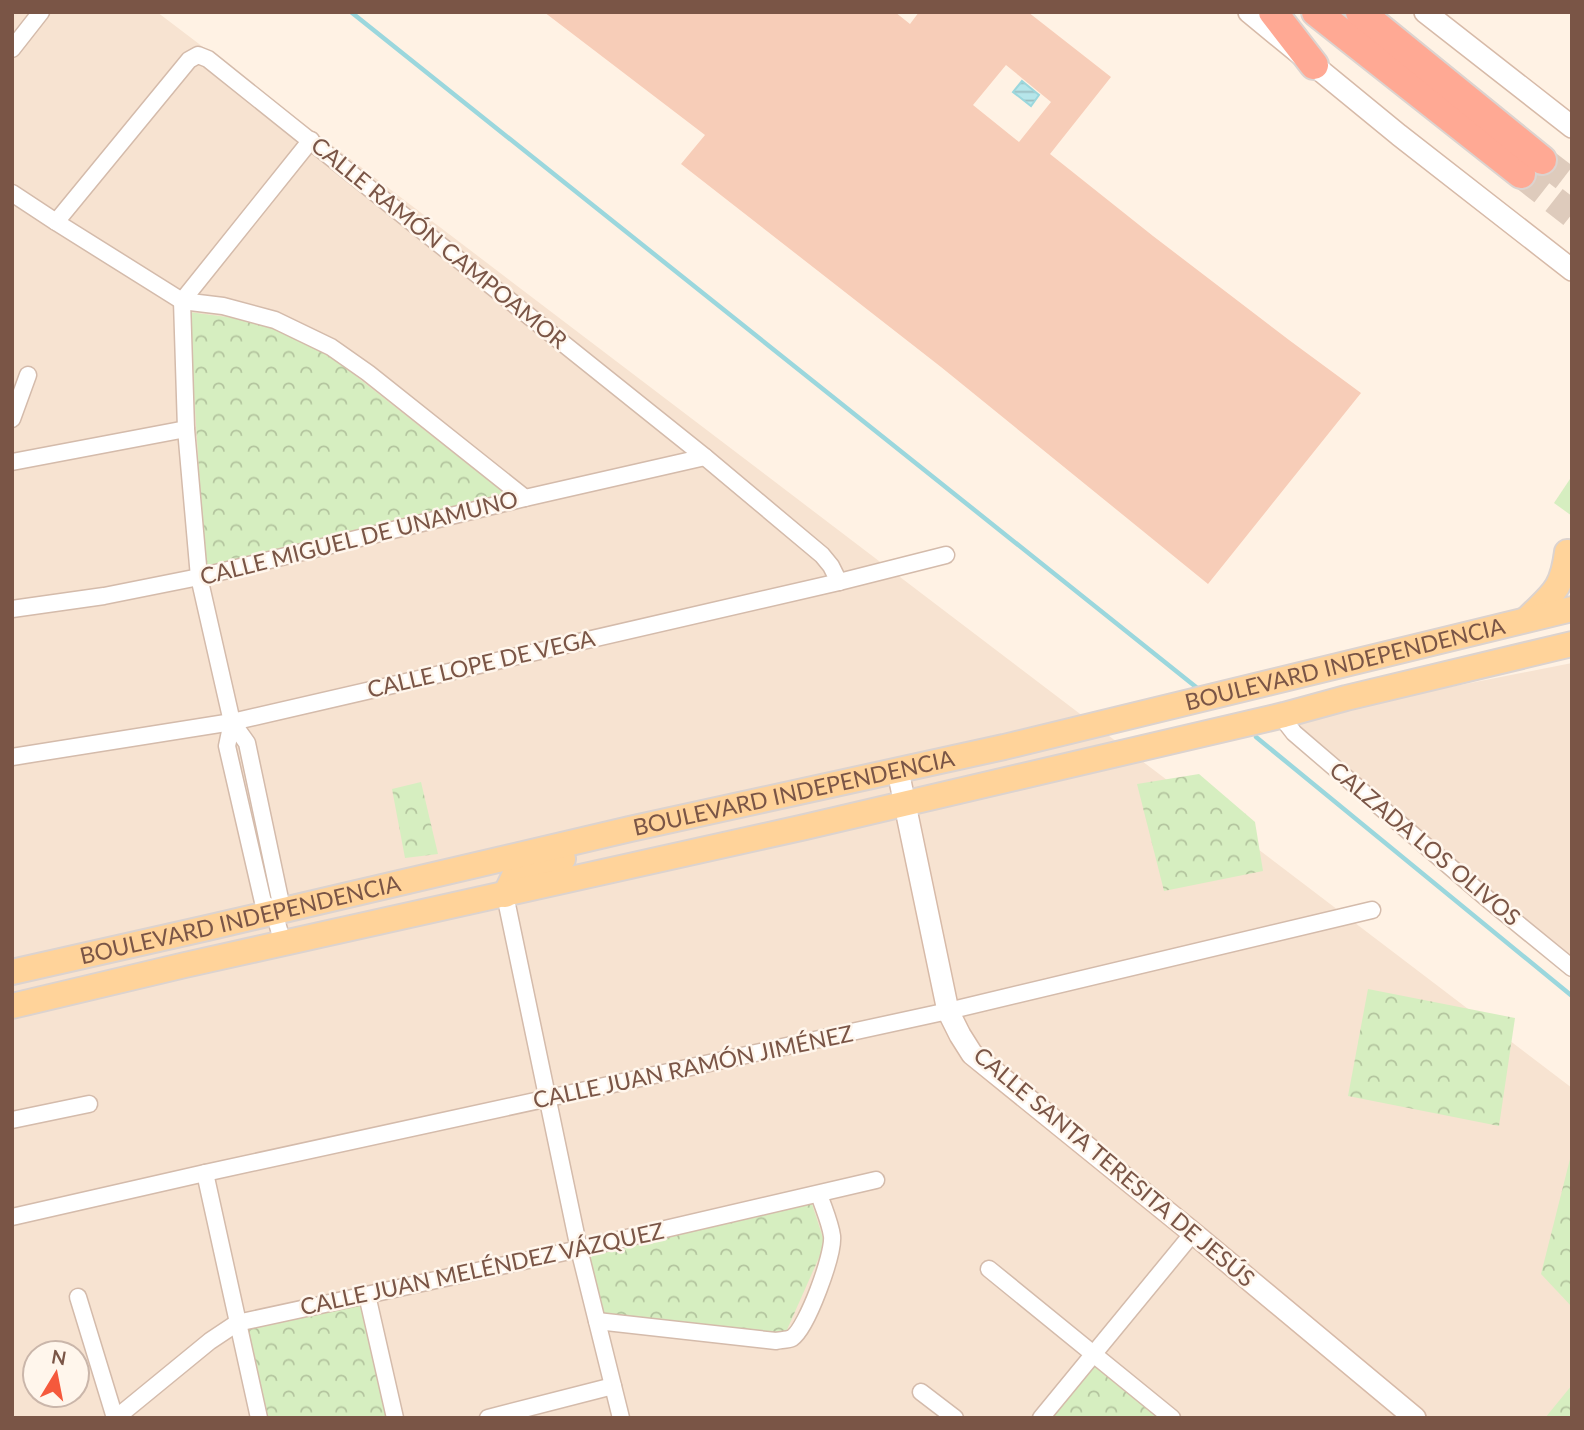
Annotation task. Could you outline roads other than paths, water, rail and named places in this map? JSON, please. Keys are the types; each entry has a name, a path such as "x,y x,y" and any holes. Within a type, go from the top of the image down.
{"highway":[{"path":"1273,12 1314,65"},
{"path":"1316,12 1532,167 1360,12"}],"main road":[{"path":"1525,621 1548,601 1559,584 1565,570 1567,552"},
{"name":"BOULEVARD INDEPENDENCIA","path":"12,972 630,829 1004,747 1572,609"},
{"name":"BOULEVARD INDEPENDENCIA","path":"12,1006 905,804 1572,644"},
{"path":"1133,750 1241,717 1245,712 1246,706 1236,697 1215,697"},
{"path":"505,895 514,876 593,848 630,829"},
{"path":"398,919 410,903 474,884 485,863"}],"street":[{"path":"12,49 41,12"},
{"path":"1249,12 1399,135 1562,259 1572,270"},
{"path":"1425,12 1572,127"},
{"name":"CALLE RAMÓN CAMPOAMOR","path":"55,222 189,60 198,55 208,59 705,457 822,555 839,582"},
{"path":"282,944 274,912 263,902 227,746 232,722 198,578 186,429 182,301 311,140"},
{"path":"12,194 182,301 223,306 275,320 331,347 368,373 525,498"},
{"path":"12,419 28,375"},
{"path":"12,461 186,429"},
{"name":"CALLE MIGUEL DE UNAMUNO","path":"12,609 104,596 198,578 705,457"},
{"name":"CALLE LOPE DE VEGA","path":"12,757 232,722 946,555"},
{"name":"CALZADA LOS OLIVOS","path":"1284,715 1294,733 1572,968"},
{"name":"CALLE SANTA TERESITA DE JESÚS","path":"898,771 948,1011 972,1054 1415,1418"},
{"path":"505,895 579,1249 621,1418"},
{"name":"CALLE JUAN RAMÓN JIMÉNEZ","path":"12,1217 948,1011 1372,910"},
{"path":"12,1120 89,1104"},
{"path":"205,1173 259,1418"},
{"name":"CALLE JUAN MELÉNDEZ VÁZQUEZ","path":"116,1418 210,1341 237,1323 876,1181"},
{"path":"597,1321 776,1341 791,1339 802,1326 832,1249 832,1235 819,1194"},
{"path":"1041,1418 1193,1233"},
{"path":"989,1269 1172,1418"},
{"path":"367,1295 395,1418"},
{"path":"78,1297 116,1418"},
{"path":"488,1418 613,1386"},
{"path":"920,1392 955,1418"}],"water":[{"path":"1022,81 1039,95 1031,106 1013,92"}],"waterway":[{"path":"351,12 1196,687"},
{"path":"1256,737 1572,996"}],"tunnel":[{"path":"1542,160 1572,183"},
{"path":"1521,174 1572,214"}]}
